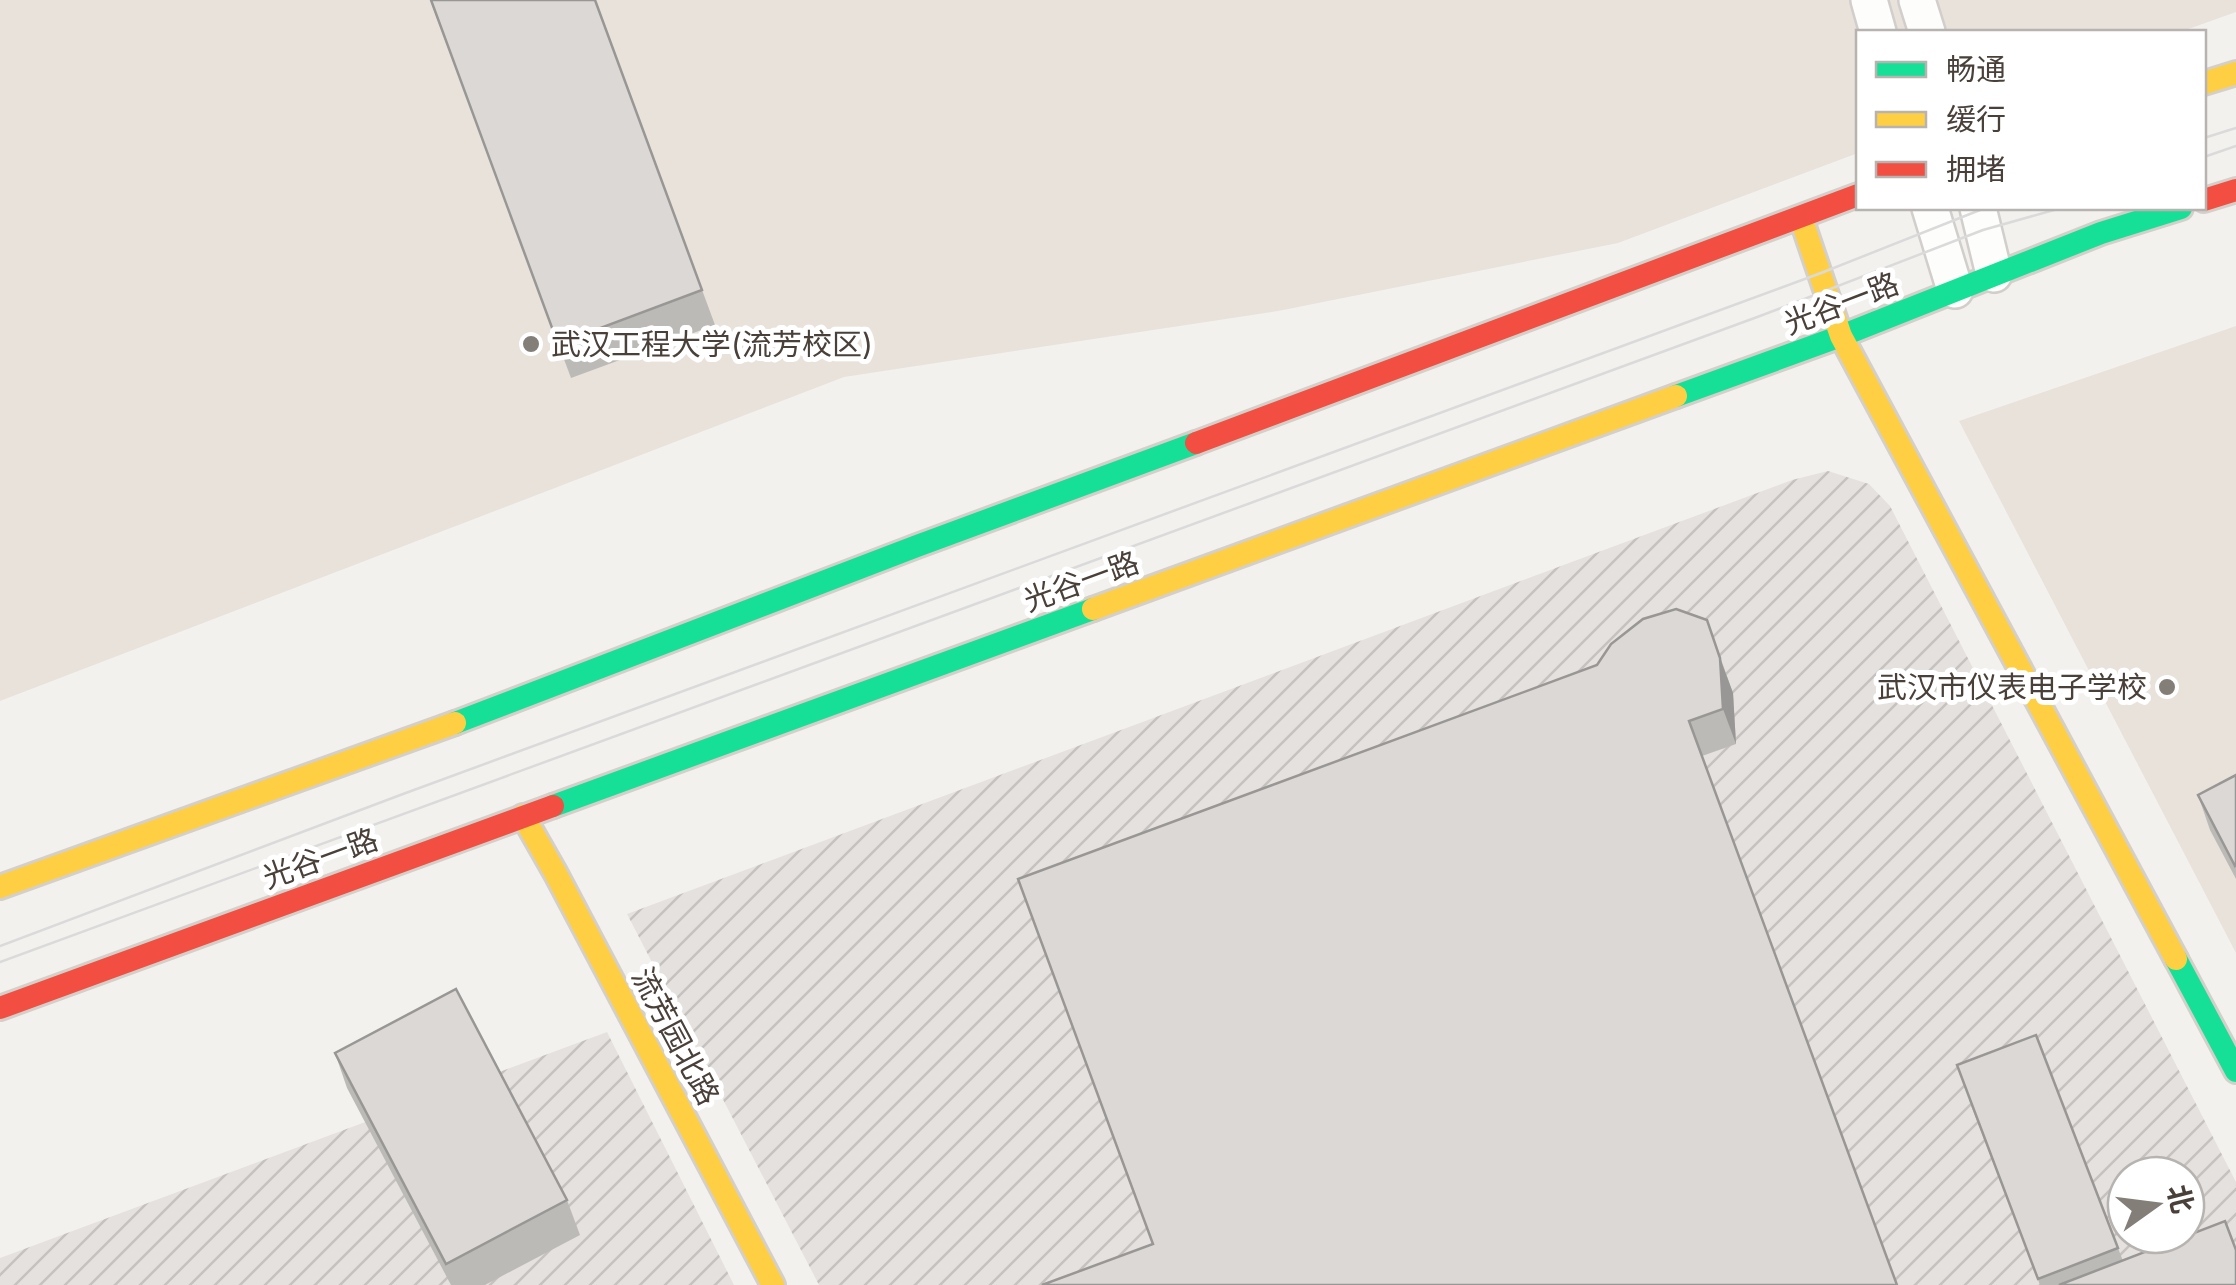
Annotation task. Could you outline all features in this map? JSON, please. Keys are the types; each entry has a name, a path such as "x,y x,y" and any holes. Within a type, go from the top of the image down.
{"main road":[{"path":"2206,81 2236,73"},
{"path":"2206,199 2236,190"},
{"path":"0,887 479,714 1856,196"},
{"name":"光谷一路","path":"0,1008 1841,336 2101,233 2175,210"},
{"path":"1801,218 1841,336 2236,1071"},
{"name":"流芳园北路","path":"522,816 774,1285"}],"street":[{"path":"1868,0 1877,30"},
{"path":"1917,0 1926,30"},
{"path":"1931,210 1955,290"},
{"path":"1978,210 1994,274"}],"shaded area":[{"name":"武汉工程大学(流芳校区)","path":"0,0 2236,0 2236,12 2186,30 1856,30 1856,154 1618,243 1278,311 844,377 0,701"},
{"name":"武汉市仪表电子学校","path":"2236,326 2236,953 1959,421"},
{"path":"1828,471 1869,484 1890,506 2236,1182 2236,1285 819,1285 627,914 1792,480"},
{"path":"607,1032 734,1285 0,1285 0,1258"}],"building":[{"path":"431,0 595,0 702,290 558,344"},
{"path":"1676,609 1707,620 1720,658 1723,709 1689,721 1897,1285 1042,1285 1153,1244 1018,879 1597,665 1611,644 1643,619"},
{"path":"2236,775 2236,865 2235,866 2198,795"},
{"path":"456,989 567,1200 446,1264 335,1053"},
{"path":"2036,1035 2106,1217 2106,1253 2038,1279 1957,1065"},
{"path":"2225,1221 2236,1250 2236,1285 2059,1285 2137,1255 2206,1255 2206,1228"}],"tram line":[{"path":"2206,137 2236,128"},
{"path":"2206,156 2236,146"},
{"path":"0,946 1821,273 1980,210"},
{"path":"0,962 1760,316 1983,230 2054,210"}],"traffic: fast":[{"path":"1676,396 1841,336 2101,233 2175,210"},
{"path":"455,723 1196,443"},
{"path":"553,806 1093,609"},
{"path":"2176,959 2236,1071"}],"traffic: slow":[{"path":"2206,82 2236,73"},
{"path":"1801,218 1841,336 2176,959"},
{"path":"1093,609 1676,396"},
{"path":"0,887 455,723"},
{"path":"523,816 773,1285"}],"traffic: jam":[{"path":"2206,199 2236,190"},
{"path":"1196,443 1856,196"},
{"path":"0,1008 553,806"}],"place":[{"name":"武汉工程大学(流芳校区)","path":"531,344"},
{"name":"武汉市仪表电子学校","path":"2167,687"}]}
